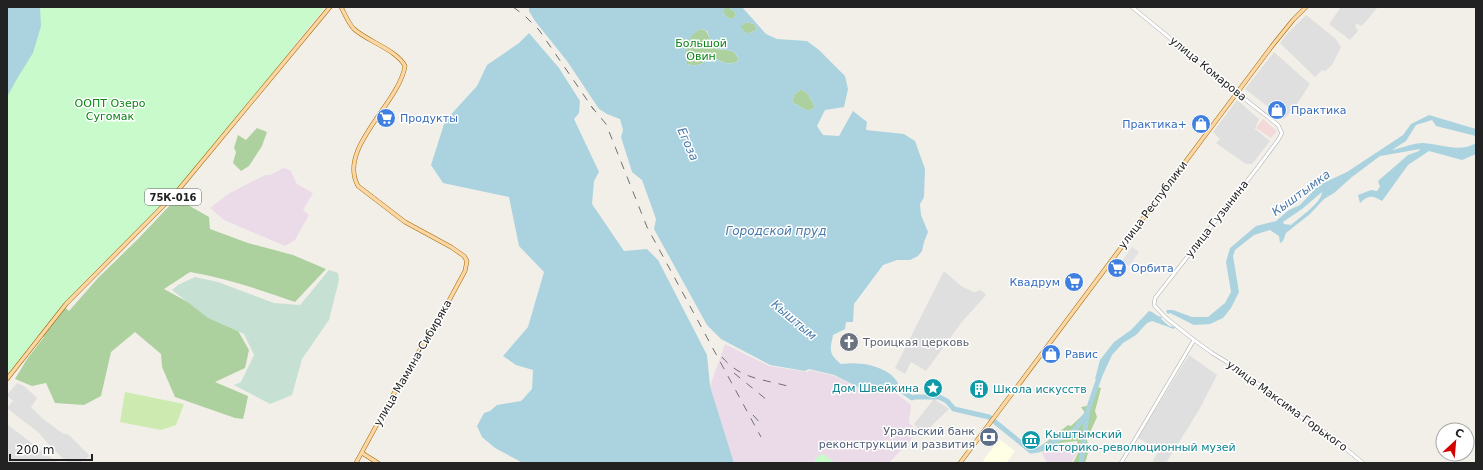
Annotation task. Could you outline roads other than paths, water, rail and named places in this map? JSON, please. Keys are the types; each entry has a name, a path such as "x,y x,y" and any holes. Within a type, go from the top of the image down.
{"main road":[{"name":"75К-016","path":"7,379 66,304 175,194 330,7"},
{"name":"улица Мамина-Сибиряка","path":"341,7 353,28 363,36 402,60 405,66 404,74 395,91 362,140 357,150 353,176 358,186 392,212 414,228 451,247 464,256 467,260 465,271 445,308 393,396 356,463"},
{"name":"улица Республики","path":"960,463 1282,33 1306,7"},
{"path":"362,453 378,463"}],"street":[{"name":"улица Комарова","path":"1132,7 1278,125 1282,133"},
{"name":"улица Гузынина","path":"1154,305 1155,298 1262,162 1282,133"},
{"name":"улица Максима Горького","path":"1154,305 1165,317 1194,340 1245,373 1294,413 1329,435 1364,463"},
{"path":"1120,463 1194,340"}],"water":[{"path":"7,7 40,7 41,26 33,53 7,97"},
{"name":"Городской пруд","path":"529,7 726,7 723,12 726,17 731,19 736,16 735,12 728,7 742,7 766,34 777,39 807,41 819,50 845,76 848,89 844,107 825,110 817,126 823,135 839,136 853,111 867,122 866,130 904,134 915,141 925,169 924,197 920,204 921,215 928,232 922,251 918,256 910,260 897,260 883,265 854,304 853,322 846,322 845,329 833,335 831,348 832,354 841,364 853,363 879,368 893,377 898,383 896,387 872,394 834,375 809,369 805,371 770,365 721,339 707,325 654,229 656,219 642,180 632,172 621,137 623,130 620,119 599,109 567,61 535,21 529,11","holes":["745,22 754,24 757,30 746,34 741,27 741,25 744,25","701,29 707,31 713,46 720,50 730,50 734,52 739,60 729,63 722,62 713,57 698,65 687,64 686,53 688,43 697,31","801,89 808,94 815,107 808,111 792,102 794,95"]},
{"path":"529,33 559,68 580,101 579,113 574,119 599,172 594,181 592,204 624,251 647,249 658,260 707,355 710,386 734,463 523,463 495,448 482,437 477,426 484,413 490,411 497,405 521,401 532,389 533,370 516,365 503,356 528,327 544,272 519,246 509,197 443,183 431,165 445,121 477,86 487,65 519,43"},
{"path":"1429,115 1476,129 1476,136 1436,126 1432,120 1416,125 1406,141 1392,150 1419,143 1457,148 1470,146 1476,143 1476,154 1462,160 1429,151 1408,165 1382,201 1368,197 1360,203 1358,195 1371,190 1377,191 1380,187 1378,181 1408,155 1419,151 1420,149 1380,156 1334,193 1324,199 1310,214 1286,233 1283,241 1280,243 1279,236 1270,230 1254,235 1235,250 1233,256 1239,292 1231,308 1223,318 1210,324 1194,325 1166,312 1167,310 1173,310 1192,317 1208,317 1225,303 1231,292 1226,262 1230,248 1256,226 1276,221 1289,210 1300,205 1319,185 1347,172 1403,135 1411,124","holes":["1322,192 1321,196 1314,205 1291,225 1284,224 1283,222 1302,209"]},
{"path":"1149,311 1162,317 1161,319 1169,326 1175,327 1174,329 1152,321 1147,323 1136,335 1123,343 1112,355 1100,381 1095,379 1100,360 1114,342 1131,330"}],"waterway":[{"name":"Кыштымка","path":"891,383 912,398 939,397 947,401 954,409 989,417 1031,451 1038,450 1074,431 1087,413 1100,375"},
{"path":"1081,463 1087,414"}],"railway":[{"path":"513,7 524,15 539,30 594,110"},
{"path":"591,106 606,124 647,227 761,437"},
{"path":"722,357 730,365 746,375 794,388"},
{"path":"734,373 767,400"},
{"path":"753,415 762,425"}],"place":[{"name":"Практика","path":"1277,110"},
{"name":"Продукты","path":"386,118"},
{"name":"Практика+","path":"1201,124"},
{"name":"Орбита","path":"1117,268"},
{"name":"Квадрум","path":"1074,282"},
{"name":"Троицкая церковь","path":"849,342"},
{"name":"Равис","path":"1051,354"},
{"name":"Дом Швейкина","path":"933,388"},
{"name":"Школа искусств","path":"979,389"},
{"name":"Уральский банк реконструкции и развития","path":"989,437"},
{"name":"Кыштымский историко-революционный музей","path":"1031,440"}],"park label":[{"name":"Большой Овин","path":"701,49"},
{"name":"ООПТ Озеро Сугомак","path":"110,109"}],"water label":[{"name":"Егоза","path":"688,144"},
{"name":"Кыштым","path":"794,320"}]}
